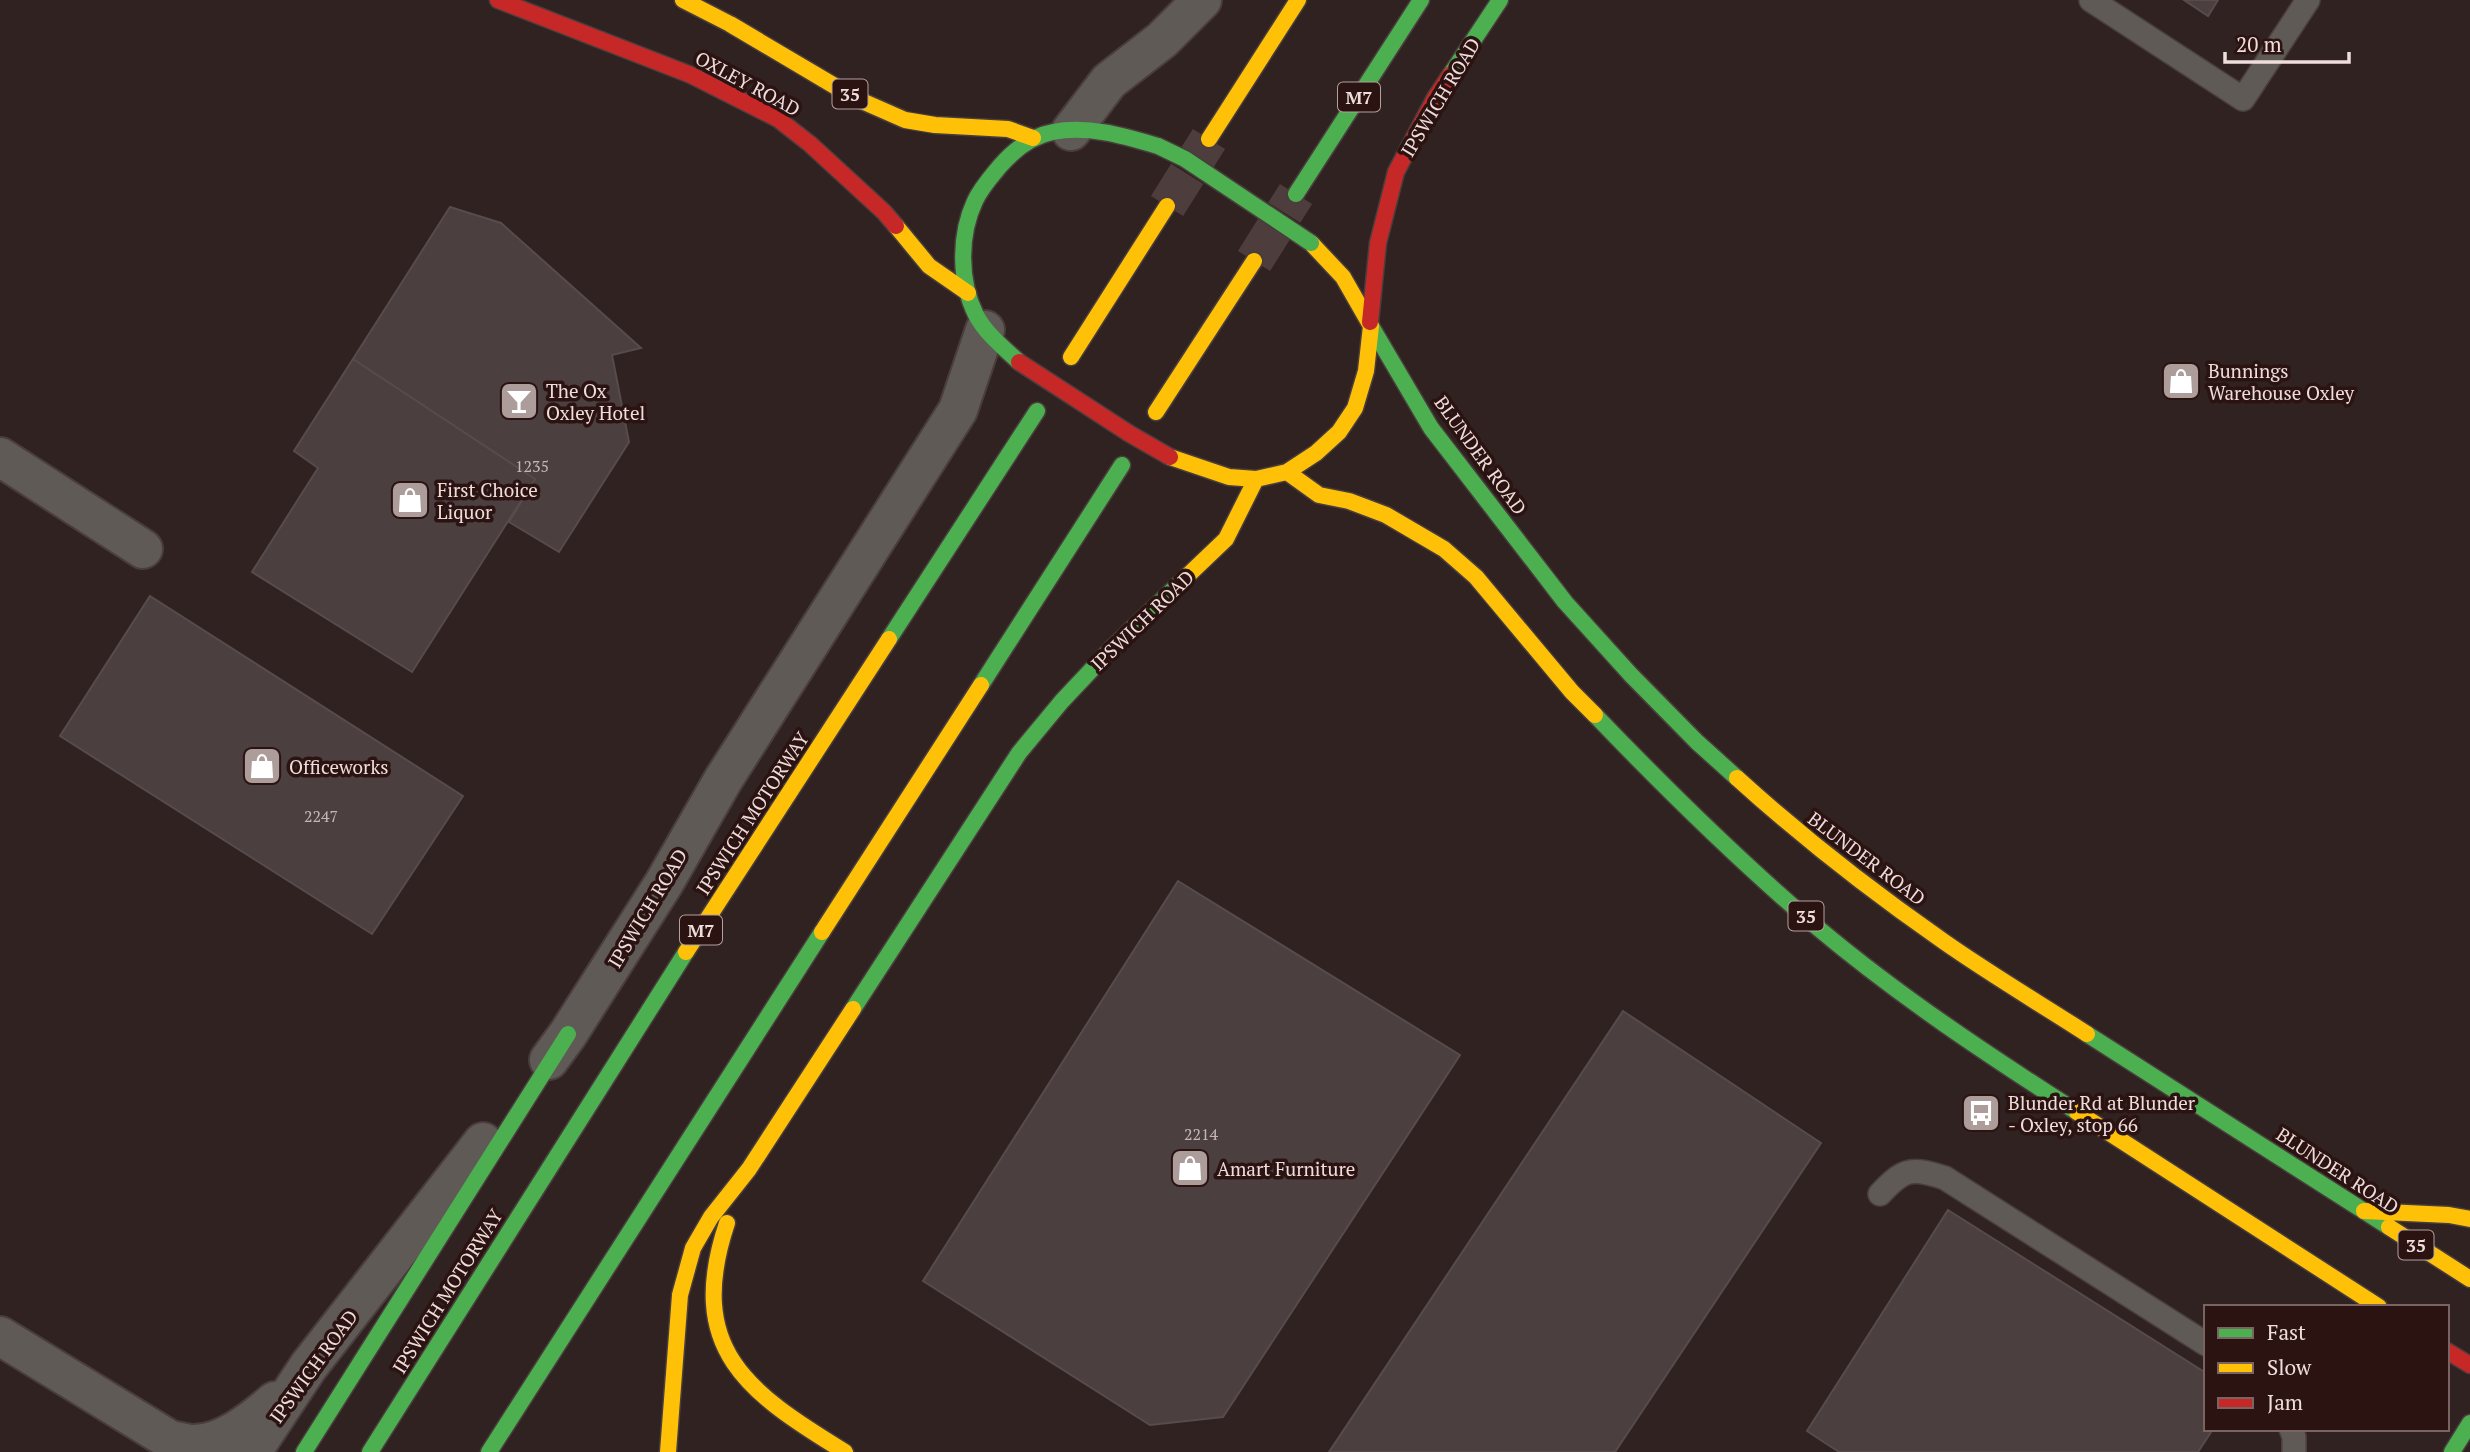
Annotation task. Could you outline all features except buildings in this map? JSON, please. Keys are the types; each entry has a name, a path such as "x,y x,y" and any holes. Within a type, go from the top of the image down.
{"main road":[{"name":"OXLEY ROAD","path":"498,0 691,75 778,119 828,160 884,212 929,266 968,293"},
{"name":"OXLEY ROAD","path":"683,0 879,110 905,120 935,125 1008,129 1033,138"},
{"path":"1209,139 1298,0"},
{"name":"M7","path":"1296,194 1421,0"},
{"name":"IPSWICH ROAD","path":"1287,472 1316,453 1339,432 1355,408 1366,371 1378,243 1396,172 1435,98 1500,0"},
{"name":"35","path":"1033,138 1053,132 1071,131 1125,136 1158,146 1185,159 1311,243 1343,277 1370,324"},
{"path":"1033,138 1013,153 992,176 975,201 967,230 962,258 968,293 985,330 1020,362 1170,457 1220,474 1256,479 1287,472"},
{"path":"1071,357 1167,206"},
{"path":"1156,412 1254,261"},
{"name":"BLUNDER ROAD","path":"1370,324 1431,428 1565,603 1697,742 1776,814 1844,869 1955,950 2470,1279"},
{"name":"IPSWICH MOTORWAY","path":"370,1452 679,963 1037,411"},
{"path":"489,1452 1122,465"},
{"name":"35","path":"1287,472 1319,495 1349,501 1386,514 1444,549 1476,577 1572,692 1682,805 1818,928 1905,996 1990,1056 2376,1305"},
{"name":"IPSWICH ROAD","path":"668,1452 680,1307 687,1263 704,1228 749,1169 1019,753 1062,701 1112,648 1226,539 1256,479"},
{"path":"304,1452 568,1034"},
{"path":"749,1169 715,1256 712,1293 718,1331 734,1365 751,1386 781,1411 845,1452"},
{"path":"2362,1211 2449,1215 2470,1219"},
{"path":"2449,1352 2470,1365"},
{"path":"2452,1452 2470,1423"}],"street":[{"path":"1071,131 1110,81 1162,40 1202,0"},
{"name":"IPSWICH ROAD","path":"252,1452 308,1367 568,1034 664,883 703,813 770,704 958,410 985,330"},
{"path":"0,457 143,549"},
{"path":"0,1336 170,1440 192,1444 230,1433 261,1413 308,1367"}],"lane":[{"path":"2091,0 2242,99 2308,0"},
{"path":"1880,1194 1898,1175 1921,1170 1945,1178 2204,1343"},
{"path":"2292,1431 2294,1452"}],"tunnel":[{"path":"1167,206 1209,139"},
{"path":"1254,261 1296,194"}],"traffic: fast":[{"path":"1296,194 1421,0"},
{"path":"1451,74 1500,0"},
{"path":"1019,362 980,322 966,288 963,258 966,228 980,192 1011,154 1045,134 1066,130 1093,131 1158,146"},
{"path":"1158,146 1185,159 1311,243"},
{"path":"1371,326 1431,428 1565,602 1631,675 1737,778"},
{"path":"889,639 1037,411"},
{"path":"981,685 1122,465"},
{"path":"853,1009 1019,753 1062,701 1112,648 1182,581"},
{"path":"1595,715 1704,824 1818,928 1944,1024 2077,1112"},
{"path":"489,1452 822,932"},
{"path":"370,1452 686,952"},
{"path":"304,1452 568,1034"},
{"path":"2087,1034 2389,1227"},
{"path":"2452,1452 2470,1423"}],"traffic: slow":[{"path":"683,0 730,24 855,98 905,120 935,125 1008,129 1033,138"},
{"path":"1209,139 1298,0"},
{"path":"1071,357 1167,206"},
{"path":"896,226 929,266 968,293"},
{"path":"1170,457 1229,477 1256,479 1287,472 1316,453 1339,432 1355,408 1366,371 1371,326 1343,277 1311,243"},
{"path":"1156,412 1254,261"},
{"path":"1287,472 1319,495 1349,501 1386,515 1444,549 1476,577 1572,692 1595,715"},
{"path":"1182,581 1226,539 1256,479"},
{"path":"686,952 889,639"},
{"path":"822,932 981,685"},
{"path":"1737,778 1837,863 1890,903 1979,965 2087,1034"},
{"path":"668,1452 680,1295 693,1248 711,1217 749,1169 853,1009"},
{"path":"2077,1112 2376,1305"},
{"path":"2364,1211 2449,1215 2470,1219"},
{"path":"727,1223 716,1267 714,1304 720,1335 734,1362 754,1386 779,1409 845,1452"},
{"path":"2389,1227 2470,1279"}],"traffic: jam":[{"path":"498,0 691,75 778,119 810,144 896,226"},
{"path":"1370,322 1378,243 1396,172 1435,98 1451,74"},
{"path":"1019,362 1170,457"},
{"path":"2449,1352 2470,1365"}],"place":[{"name":"Bunnings Warehouse Oxley","path":"2181,381"},
{"name":"The Ox Oxley Hotel","path":"519,401"},
{"name":"First Choice Liquor","path":"410,500"},
{"name":"Officeworks","path":"262,766"},
{"name":"Blunder Rd at Blunder - Oxley, stop 66","path":"1981,1113"},
{"name":"Amart Furniture","path":"1190,1168"}]}
